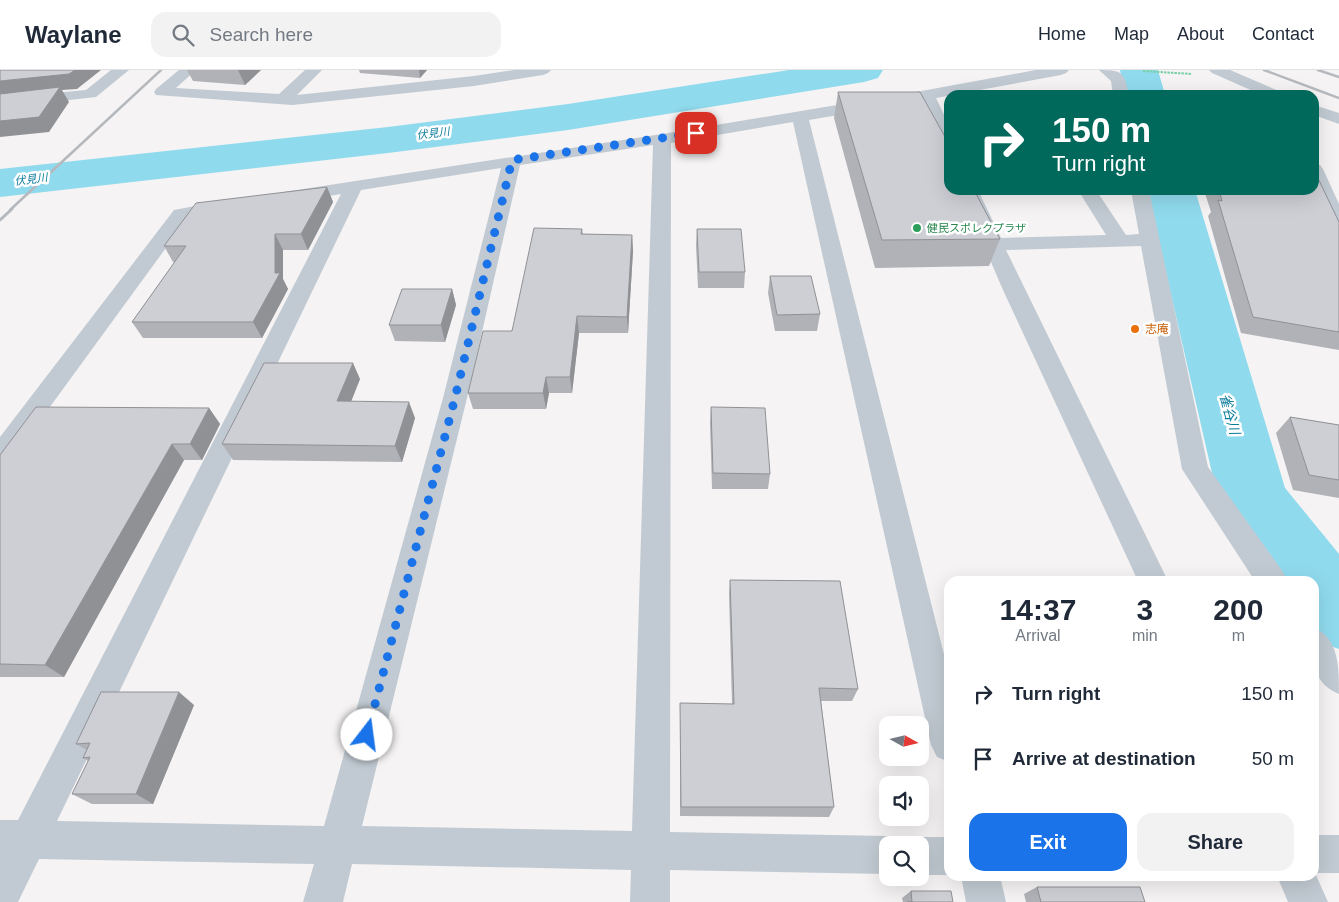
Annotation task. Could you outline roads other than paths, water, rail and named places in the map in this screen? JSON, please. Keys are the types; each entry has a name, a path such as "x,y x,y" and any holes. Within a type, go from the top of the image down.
{"street":[{"path":"0,103 90,94 121,70"},
{"path":"188,70 162,92 292,100 474,81 543,70"},
{"path":"282,100 314,70"},
{"path":"987,90 1023,87 1061,70"},
{"path":"1107,70 1118,79 1120,90"},
{"path":"1217,70 1263,90"},
{"path":"0,456 181,214 512,160 662,139 944,94"},
{"path":"927,95 944,133"},
{"path":"1319,112 1339,119"},
{"path":"800,116 944,724"},
{"path":"650,902 662,139"},
{"path":"323,902 455,398 512,160"},
{"path":"1319,180 1339,226"},
{"path":"0,896 14,839 354,186"},
{"path":"971,195 1151,576"},
{"path":"1090,195 1119,240"},
{"path":"1141,195 1194,470 1268,576"},
{"path":"993,244 1150,240"},
{"path":"1319,649 1339,678"},
{"path":"14,839 337,847 879,855"},
{"path":"1319,854 1339,854"},
{"path":"929,856 944,856"},
{"path":"981,881 986,902"},
{"path":"1298,881 1308,902"}],"waterway":[{"name":"伏見川","path":"0,183 388,140 568,117 864,70"},
{"name":"雀谷川","path":"1139,70 1144,90"},
{"name":"雀谷川","path":"1172,195 1253,499 1311,576"},
{"name":"雀谷川","path":"1319,587 1339,614"}],"railway":[{"path":"10,210 161,70"},
{"path":"1264,70 1318,90"},
{"path":"1318,70 1339,77"},
{"path":"1319,91 1339,98"},
{"path":"0,220 12,209"}],"place":[{"name":"健民スポレクプラザ","path":"917,228"},
{"name":"志庵","path":"1135,329"}]}
